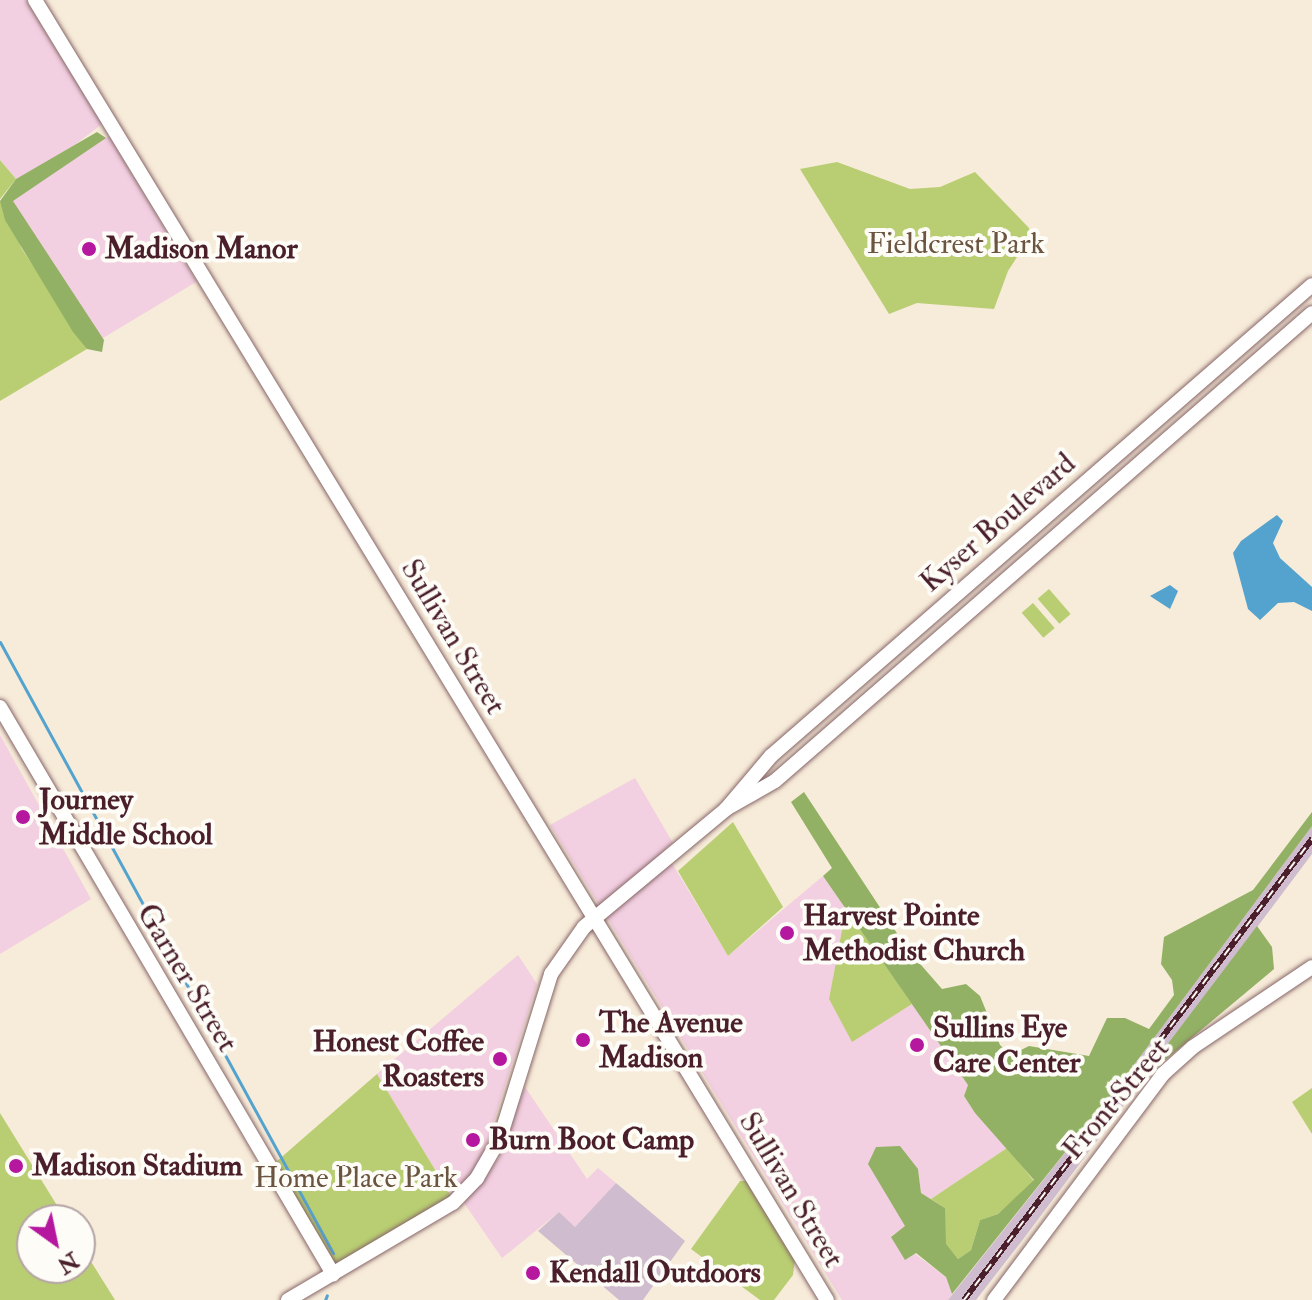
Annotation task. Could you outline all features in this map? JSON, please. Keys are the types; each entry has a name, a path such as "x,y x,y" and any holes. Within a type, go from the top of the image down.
{"street":[{"name":"Sullivan Street","path":"35,0 827,1300"},
{"name":"Kyser Boulevard","path":"288,1300 453,1203 477,1178 500,1138 551,974 595,918 726,809 771,756 1312,285"},
{"name":"Kyser Boulevard","path":"726,809 775,781 1312,313"},
{"name":"Garner Street","path":"0,707 333,1274"},
{"name":"Front Street","path":"994,1300 1163,1074 1312,967"}],"shaded area":[{"path":"0,0 26,0 102,124 64,153 16,179 0,160"},
{"path":"109,136 197,282 97,341 10,196"},
{"name":"Journey Middle School","path":"0,735 91,899 0,954"},
{"path":"635,778 673,843 664,850 728,956 823,876 846,909 829,999 852,1041 912,1004 968,1085 964,1096 975,1113 1007,1148 931,1199 921,1193 918,1169 906,1227 891,1236 946,1277 952,1294 948,1300 842,1300 550,825"},
{"path":"1312,826 1312,854 1021,1242 976,1300 948,1300 1122,1081"},
{"path":"518,955 537,984 481,1162 451,1196 377,1074"},
{"path":"525,1087 587,1179 598,1168 616,1183 575,1227 559,1212 502,1258 464,1203 498,1159"},
{"path":"616,1183 685,1241 643,1300 619,1300 538,1231 559,1212 575,1227"}],"green space":[{"path":"97,132 106,138 13,201 104,340 102,352 87,349 73,332 5,220 0,201 16,179"},
{"path":"0,160 16,179 0,199"},
{"name":"Fieldcrest Park","path":"837,162 910,189 940,187 975,172 1029,228 1030,237 1008,271 994,309 917,303 889,314 800,169"},
{"path":"0,201 22,249 87,349 0,401"},
{"path":"1049,589 1071,614 1059,624 1038,599"},
{"path":"1033,603 1055,628 1043,638 1022,613"},
{"path":"804,792 908,950 942,989 966,984 980,996 1000,1045 1011,1055 1029,1046 1089,1056 1107,1018 1125,1018 1149,1029 1174,995 1172,980 1161,964 1164,937 1253,890 1312,812 1312,826 1122,1081 952,1294 946,1277 916,1253 905,1260 891,1237 905,1226 868,1164 876,1147 900,1146 918,1169 921,1193 945,1208 946,1244 958,1259 971,1250 980,1220 998,1214 1034,1180 975,1113 964,1096 968,1085 823,876 832,868 791,802"},
{"path":"733,822 783,907 728,956 678,871"},
{"path":"846,909 912,1004 852,1042 829,999"},
{"path":"1257,926 1272,947 1274,969 1139,1082"},
{"name":"Home Place Park","path":"377,1074 451,1196 337,1267 269,1168"},
{"path":"1312,1088 1312,1134 1292,1102"},
{"name":"Madison Stadium","path":"0,1113 56,1204 16,1204 16,1284 96,1284 96,1270 115,1300 0,1300"},
{"path":"1007,1148 1034,1181 998,1214 980,1220 971,1250 958,1259 945,1244 945,1208 931,1199"},
{"path":"740,1181 746,1181 795,1260 793,1275 774,1300 760,1300 691,1249"}],"water":[{"path":"1277,515 1283,521 1273,543 1280,558 1312,587 1312,611 1294,602 1278,603 1260,620 1248,609 1233,553 1241,541"},
{"path":"1170,585 1178,591 1170,609 1150,596"}],"waterway":[{"path":"0,642 333,1253"},
{"path":"325,1300 327,1295"}],"railway":[{"path":"964,1300 1312,839"}],"place":[{"name":"Madison Manor","path":"89,249"},
{"name":"Journey Middle School","path":"23,817"},
{"name":"Harvest Pointe Methodist Church","path":"787,933"},
{"name":"The Avenue Madison","path":"583,1040"},
{"name":"Sullins Eye Care Center","path":"917,1045"},
{"name":"Honest Coffee Roasters","path":"500,1059"},
{"name":"Burn Boot Camp","path":"473,1140"},
{"name":"Madison Stadium","path":"16,1166"},
{"name":"Kendall Outdoors","path":"533,1273"}]}
